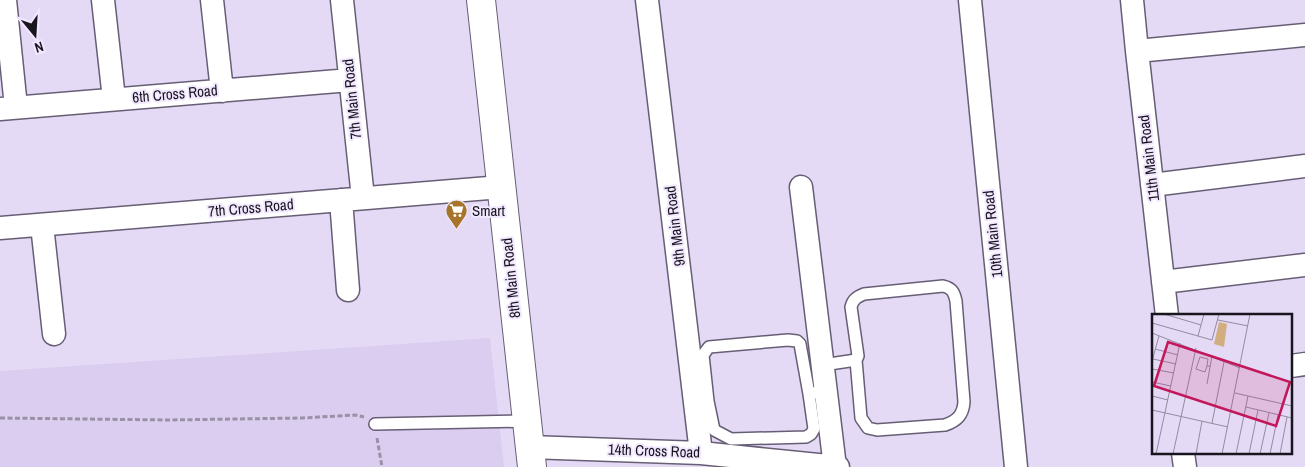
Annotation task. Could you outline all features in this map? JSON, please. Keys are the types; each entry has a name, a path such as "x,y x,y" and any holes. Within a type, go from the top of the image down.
{"street":[{"path":"5,0 8,108"},
{"path":"103,0 114,99"},
{"path":"212,0 222,91"},
{"name":"7th Main Road","path":"342,0 363,198"},
{"name":"8th Main Road","path":"481,0 529,445"},
{"name":"9th Main Road","path":"647,0 702,402 702,453"},
{"name":"10th Main Road","path":"970,0 1016,467"},
{"name":"11th Main Road","path":"1132,0 1136,51 1167,314"},
{"path":"1136,51 1305,35"},
{"name":"6th Cross Road","path":"8,108 350,80"},
{"path":"1152,185 1305,166"},
{"name":"7th Cross Road","path":"0,228 501,187"},
{"path":"801,187 823,365 818,392 836,467"},
{"path":"341,200 348,290"},
{"path":"42,225 54,334"},
{"path":"1163,282 1305,265"},
{"path":"1292,366 1305,364"},
{"name":"14th Cross Road","path":"529,445 702,453 727,461 836,467"},
{"path":"1183,454 1185,467"}],"lane":[{"path":"943,286 950,288 954,292 964,402 962,413 953,422 877,430 868,428 860,418 856,360 858,356 851,307 856,297 864,294 943,286"},
{"path":"788,340 797,341 803,351 818,392 814,429 806,437 726,438 714,430 702,402 703,355 709,347 788,340"},
{"path":"823,365 856,360"},
{"path":"375,424 529,445"}],"path":[{"path":"0,418 168,420 302,418 355,415 374,419 382,467"}],"shaded area":[{"path":"490,338 504,467 0,467 0,371"}],"place":[{"name":"Smart","path":"456,230"}]}
